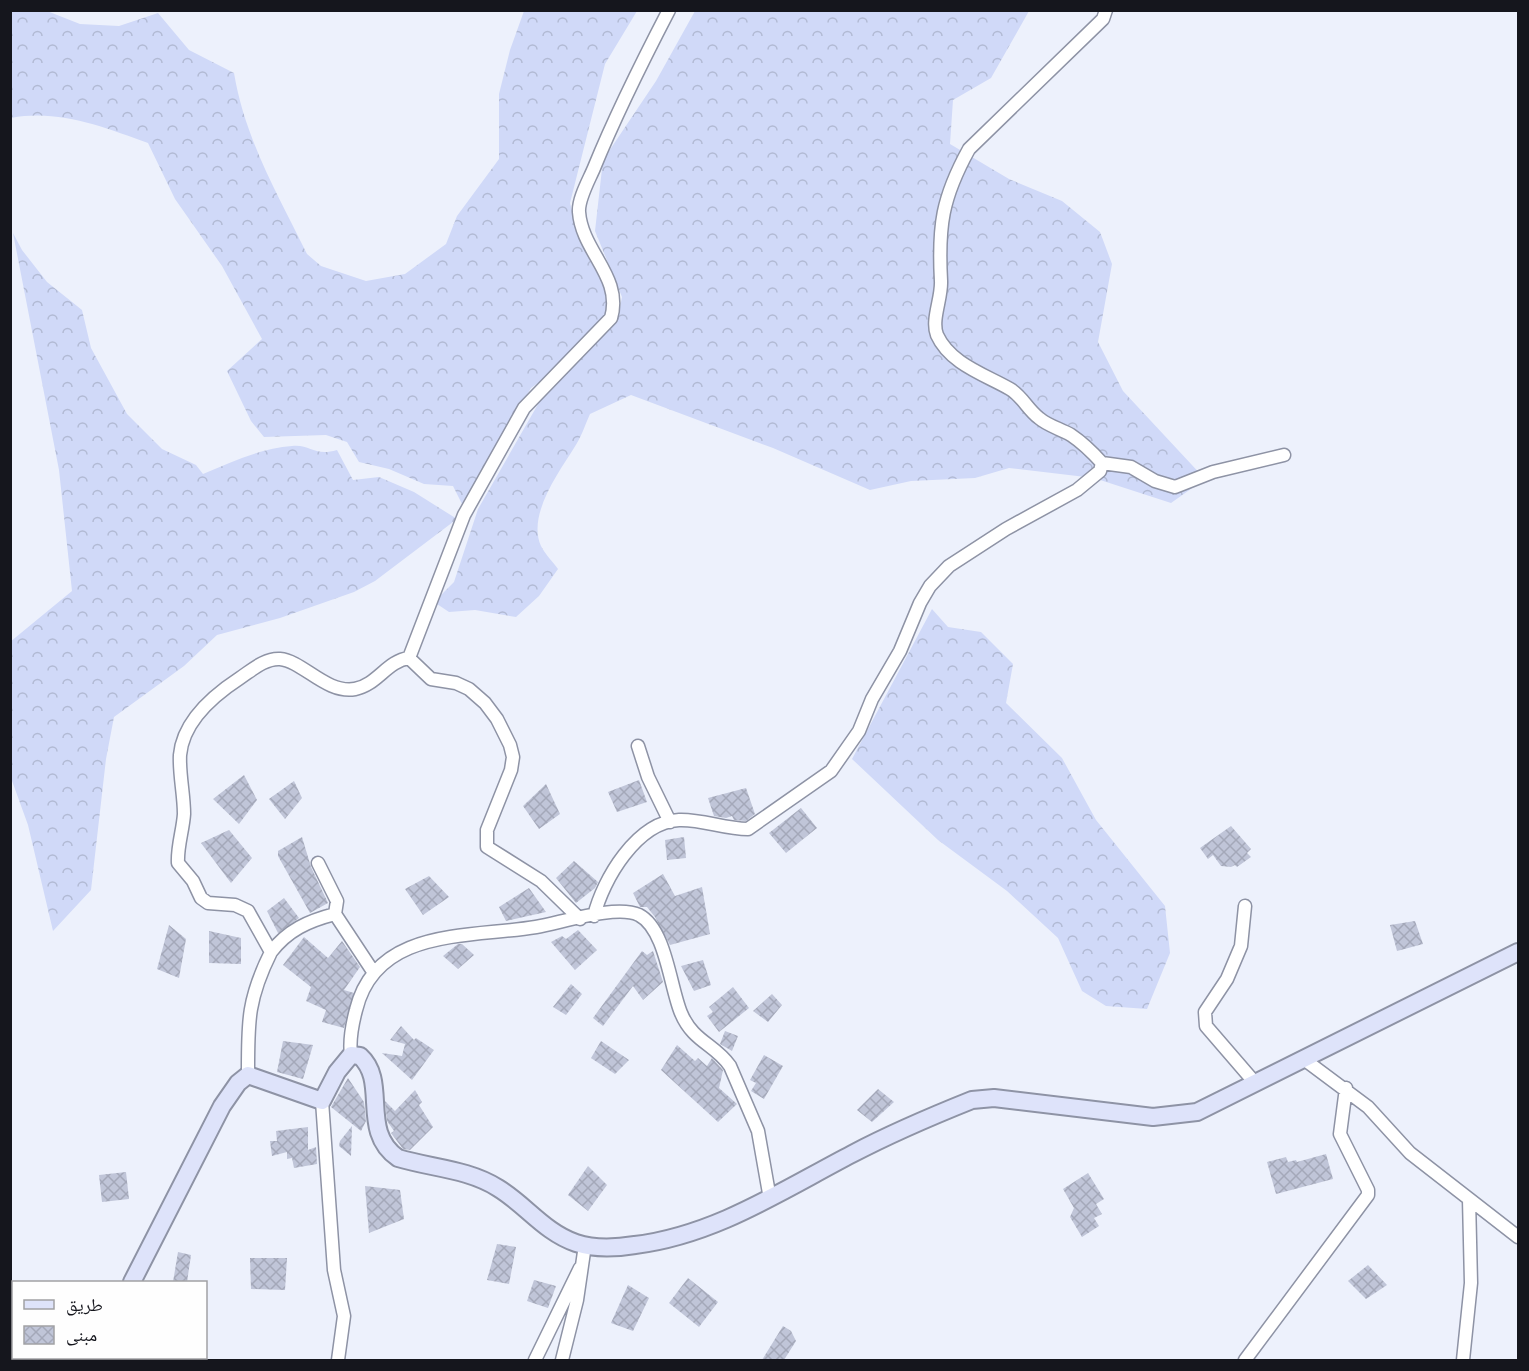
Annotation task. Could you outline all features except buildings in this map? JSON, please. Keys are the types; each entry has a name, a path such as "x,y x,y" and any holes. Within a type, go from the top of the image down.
{"street":[{"path":"409,658 464,515 524,408 611,318 615,305 610,279 587,239 579,210 621,102 669,10"},
{"path":"1107,10 1103,19 969,149 954,176 942,211 939,247 942,287 936,321 937,334 962,362 986,379 1012,390 1039,419 1071,435 1102,463 1131,467 1155,481 1175,488 1213,472 1284,455"},
{"path":"594,916 604,886 622,858 650,830 670,822 692,820 732,829 748,829 831,771 859,731 872,699 900,651 920,603 930,586 959,560 1006,529 1077,490 1100,471 1102,463"},
{"path":"409,658 431,679 456,683 469,689 485,703 497,719 513,757 502,795 487,830 487,848 541,881 580,919"},
{"path":"270,952 248,911 235,905 208,903 201,898 193,881 181,870 178,863 184,822 180,755 187,731 201,711 227,687 267,661 284,659 334,686 356,689 368,684 393,663 409,658"},
{"path":"638,746 648,777 670,822"},
{"path":"318,862 337,901 335,914 374,973"},
{"path":"1245,906 1241,946 1227,979 1205,1012 1206,1026 1256,1084"},
{"path":"338,1360 344,1316 334,1270 322,1101 337,1071 351,1055 350,1046 358,1004 365,985 374,973 401,951 421,942 620,911 636,913 653,929 682,1015 700,1041 724,1058 749,1110 760,1140 770,1200"},
{"path":"248,1075 249,1011 256,983 270,952 278,942 301,924 335,914"},
{"path":"351,1055 360,1056 369,1068 376,1127 389,1151 408,1161 470,1175 497,1186 555,1234 585,1252 660,1242 717,1224 770,1200 853,1153 972,1100 994,1098 1153,1117 1170,1117 1205,1109 1518,952"},
{"path":"1305,1060 1346,1088 1368,1107 1410,1153 1518,1237"},
{"path":"248,1075 322,1101"},
{"path":"133,1281 222,1106 238,1083 248,1075"},
{"path":"1245,1360 1368,1196 1368,1190 1340,1134 1346,1088"},
{"path":"1463,1360 1471,1283 1469,1199"},
{"path":"535,1360 585,1252"},
{"path":"562,1360 585,1252"}],"green space":[{"path":"11,11 47,11 80,24 119,26 158,13 189,50 234,73 254,144 307,254 321,266 366,281 405,274 446,244 457,216 499,159 499,94 510,50 524,11 637,11 605,64 570,203 580,242 607,291 609,315 559,368 531,388 463,506 453,486 424,484 389,469 359,462 347,442 326,435 264,437 251,421 227,371 262,339 222,266 175,199 148,143 81,121 46,116 11,118"},
{"path":"695,11 1029,11 991,78 953,100 950,144 1009,179 1062,201 1100,232 1112,264 1098,342 1123,391 1205,479 1171,503 1094,478 1009,468 975,478 911,481 870,490 773,448 631,395 590,414 579,440 547,494 538,521 538,534 541,546 558,569 539,596 516,617 475,610 449,612 437,604 440,596 454,582 478,509 541,399 618,317 622,297 595,231 603,160 656,81"},
{"path":"13,233 22,250 47,282 82,310 91,348 127,414 162,449 196,465 203,474 247,456 280,447 298,446 323,452 337,450 353,480 379,477 414,492 457,519 375,581 354,592 280,618 217,635 184,666 114,717 106,759 91,890 53,931 28,825 11,778 10,642 72,591 59,470"},
{"path":"932,609 948,627 981,632 1013,664 1006,703 1062,758 1096,820 1165,906 1170,953 1147,1009 1106,1006 1082,991 1058,938 1007,891 938,840 852,759"}]}
